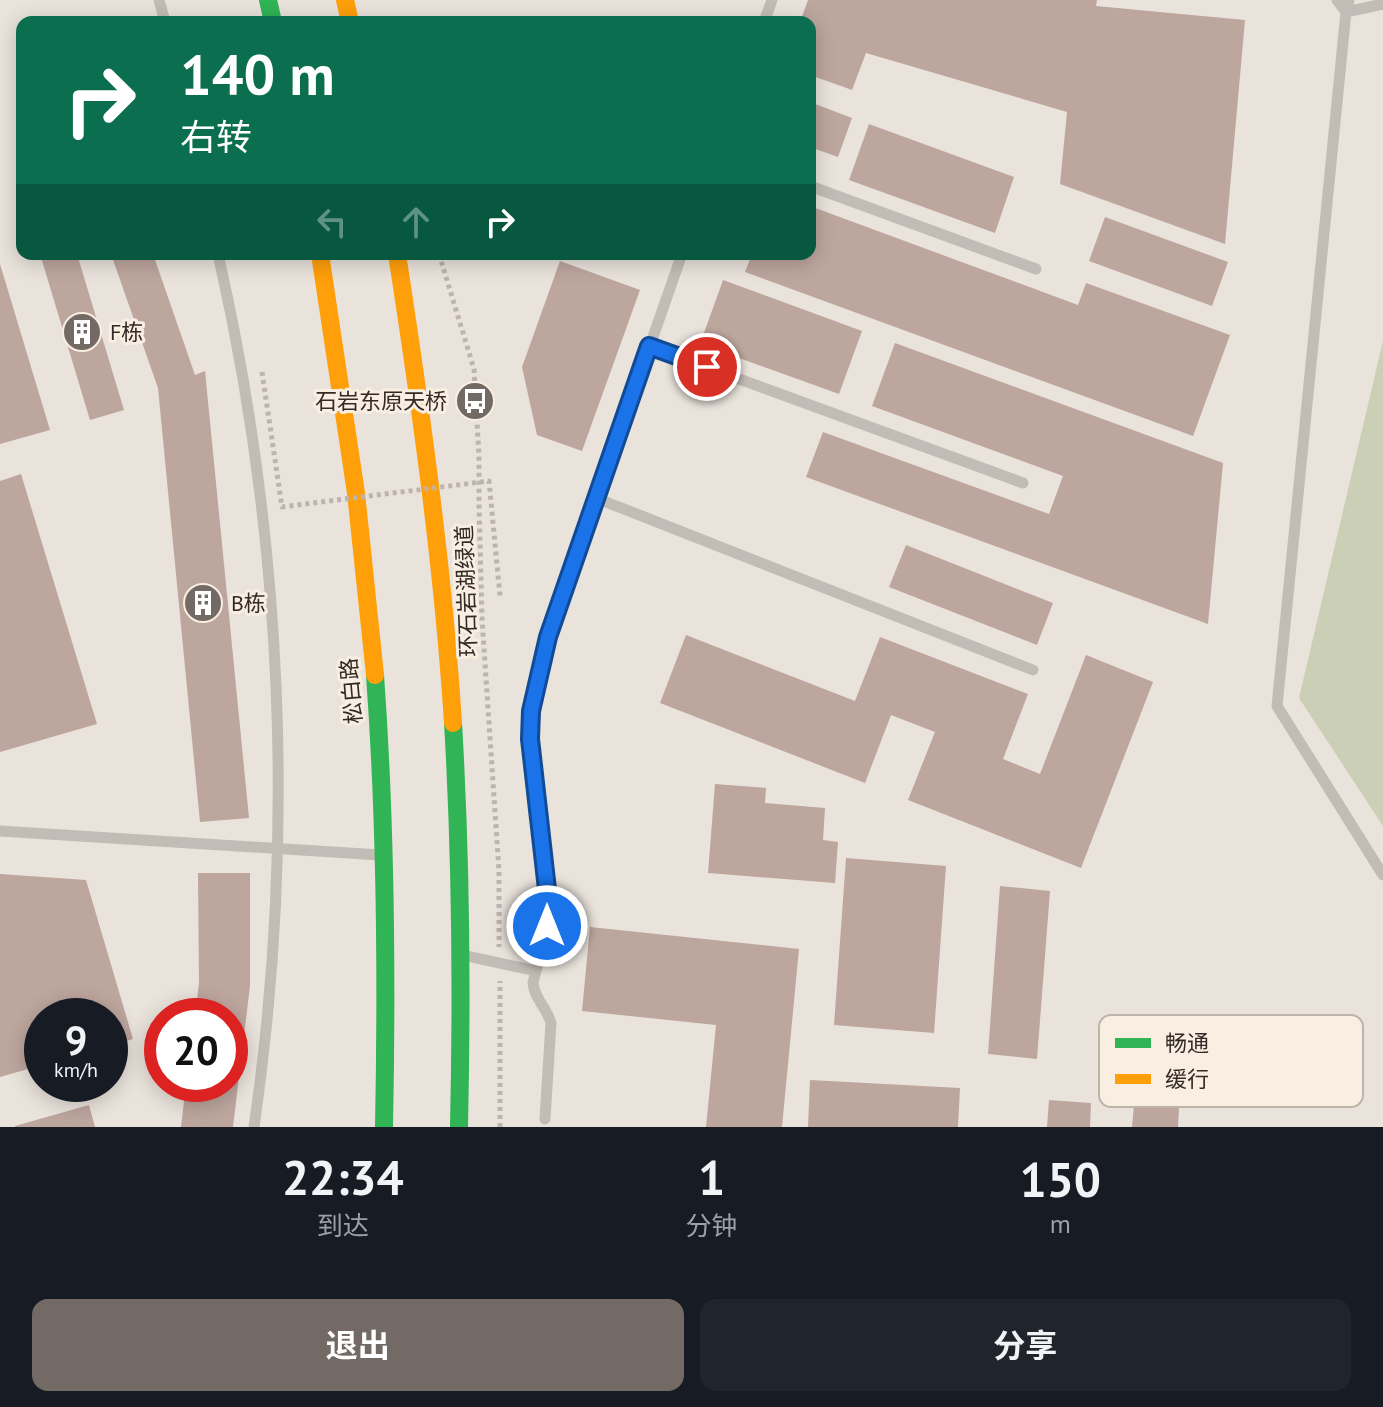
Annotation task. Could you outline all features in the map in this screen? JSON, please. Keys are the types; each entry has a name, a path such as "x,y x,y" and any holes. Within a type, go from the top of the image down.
{"main road":[{"name":"松白路","path":"321,260 353,466 379,735 387,1005 384,1127"},
{"path":"398,260 428,456 456,746 462,955 459,1127"}],"lane":[{"path":"1337,0 1348,6 1383,4"},
{"path":"1348,6 1277,706 1383,875"},
{"path":"816,188 1036,269"},
{"path":"219,260 245,384 258,476 275,662 278,756 274,930 254,1127"},
{"path":"545,1119 551,1023 534,992 533,983 547,926 548,898 530,739 531,711 548,637 680,260"},
{"path":"649,346 1023,483"},
{"path":"596,498 1033,670"},
{"path":"0,831 384,856"},
{"path":"462,955 536,971"}],"path":[{"name":"环石岩湖绿道","path":"441,260 474,369 482,619 499,871 499,931"},
{"path":"262,372 282,507 489,481 500,596"},
{"path":"500,999 500,1127"}],"green space":[{"path":"1383,341 1383,826 1299,698"}],"building":[{"path":"808,0 1097,0 1096,6 1245,20 1225,244 1060,184 1067,112 866,53 852,90 816,77 816,16 802,16"},
{"path":"816,104 852,118 838,157 816,149"},
{"path":"869,124 1014,177 995,233 849,180"},
{"path":"816,208 1078,305 1086,283 1230,335 1193,436 745,272 750,260 816,260"},
{"path":"1105,217 1228,262 1212,306 1089,261"},
{"name":"F栋","path":"42,260 79,260 124,410 90,420"},
{"name":"B栋","path":"113,260 155,260 195,375 205,371 249,818 200,822 158,388"},
{"path":"560,261 640,290 582,451 537,435 522,367"},
{"path":"0,264 50,430 0,444"},
{"path":"723,280 862,331 839,394 700,344"},
{"path":"895,343 1223,463 1208,624 806,477 823,432 1049,514 1063,476 872,406"},
{"path":"21,474 97,724 0,752 0,481"},
{"path":"906,545 1053,603 1037,645 889,587"},
{"path":"686,635 855,701 880,637 1028,694 1003,759 1040,774 1086,655 1153,682 1081,868 908,800 935,732 891,715 865,783 660,703"},
{"path":"715,784 766,788 765,803 825,808 823,840 838,842 835,883 708,873"},
{"path":"846,858 946,866 934,1033 834,1025"},
{"path":"198,873 250,873 248,1003 248,998 197,998"},
{"path":"0,874 86,880 121,998 24,998 24,1070 0,1077"},
{"path":"1000,886 1050,891 1037,1059 988,1054"},
{"path":"590,927 799,949 782,1127 706,1127 716,1025 582,1011"},
{"path":"128,1022 133,1039 128,1041"},
{"path":"810,1080 960,1088 958,1127 808,1127"},
{"path":"1049,1100 1091,1103 1090,1127 1047,1127"},
{"path":"184,1102 236,1102 233,1127 181,1127"},
{"path":"89,1105 95,1127 15,1127 15,1126"},
{"path":"1134,1107 1179,1108 1178,1127 1132,1127"}],"traffic: fast":[{"path":"268,0 272,16"},
{"path":"375,675 385,901 384,1127"},
{"path":"453,723 460,925 459,1127"}],"traffic: slow":[{"path":"345,0 349,16"},
{"path":"321,260 356,493 375,675"},
{"path":"398,260 430,488 453,723"}],"place":[{"name":"F栋","path":"82,332"},
{"name":"石岩东原天桥","path":"475,401"},
{"name":"B栋","path":"203,603"}],"route":[{"path":"547,926 548,898 530,739 531,711 548,637 649,346 707,367"}]}
